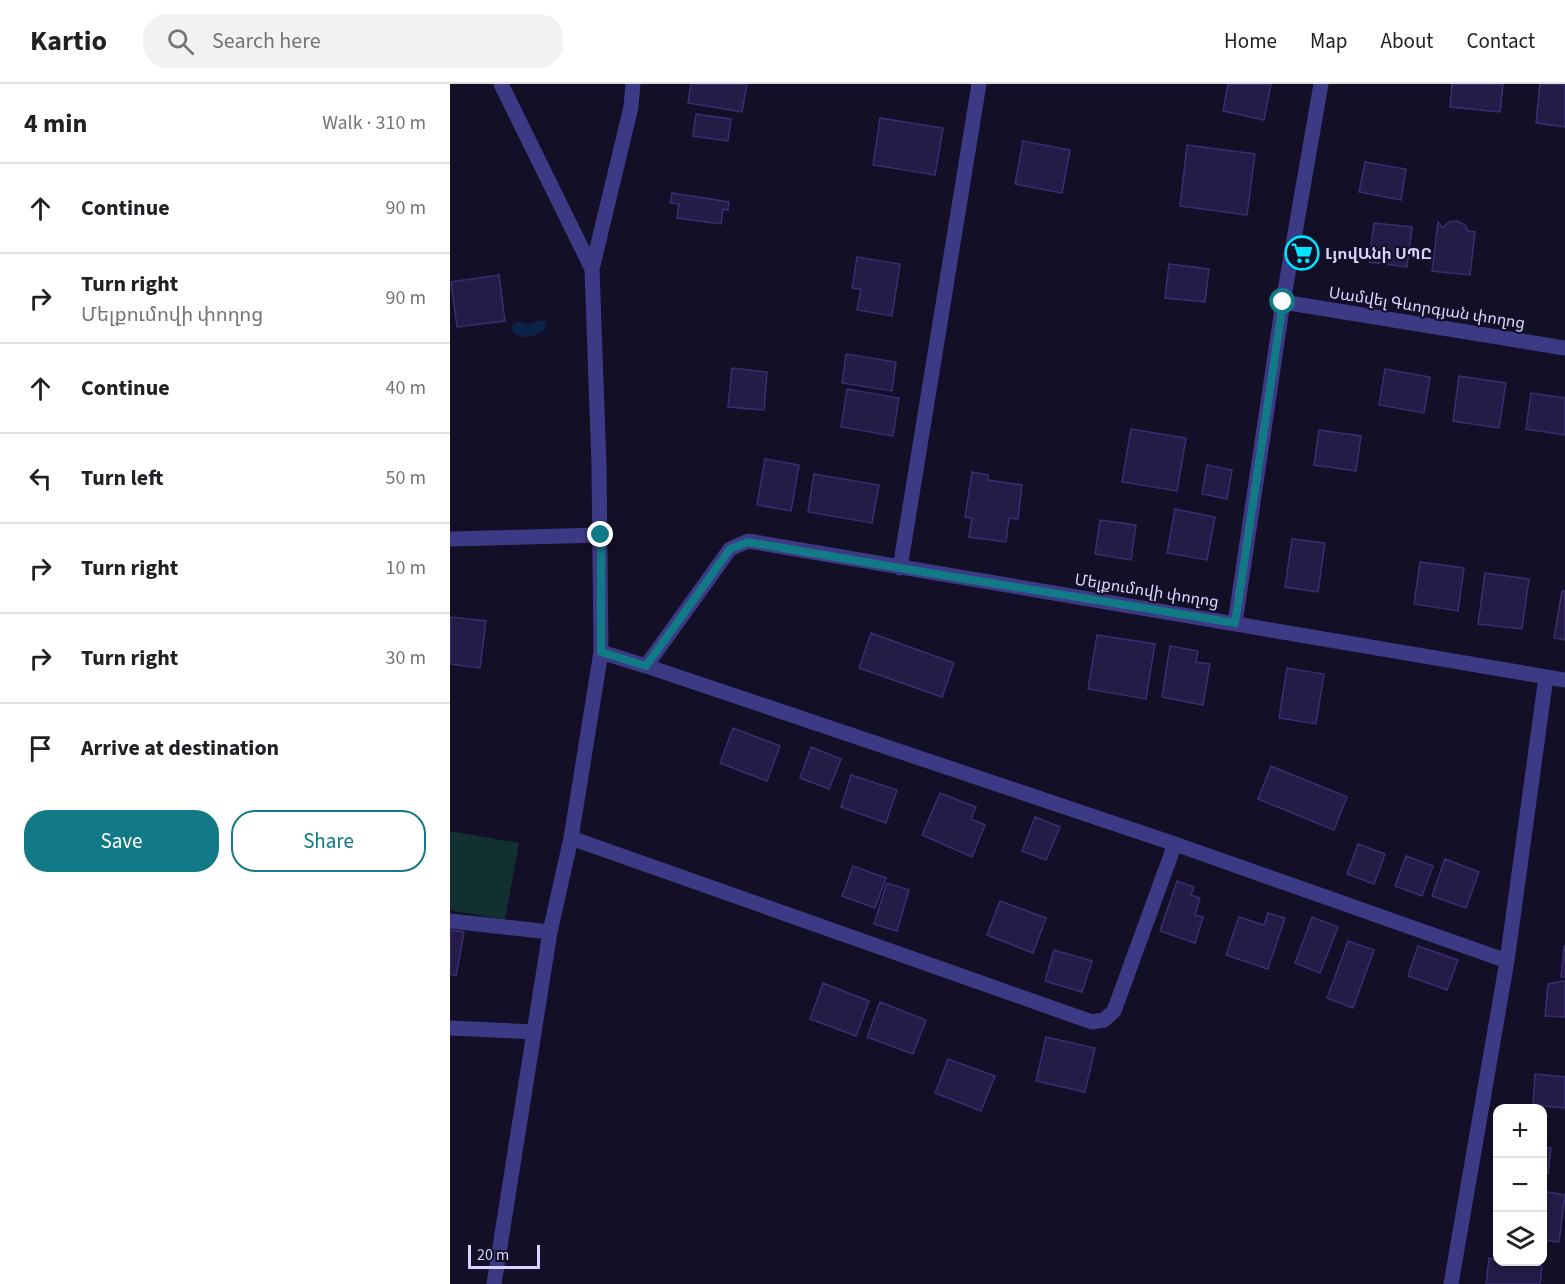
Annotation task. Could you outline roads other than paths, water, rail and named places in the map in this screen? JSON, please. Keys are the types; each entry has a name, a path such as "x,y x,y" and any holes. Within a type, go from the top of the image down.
{"street":[{"path":"501,84 592,268"},
{"path":"494,1284 550,932 571,838 601,652 601,535 592,268 631,107 633,84"},
{"path":"900,568 979,84"},
{"path":"1235,623 1283,302 1321,84"},
{"name":"Սամվել Գևորգյան փողոց","path":"1283,302 1565,348"},
{"path":"450,539 601,535"},
{"name":"Մելքումովի փողոց","path":"646,666 730,549 748,542 1565,680"},
{"path":"601,652 1175,843 1507,961"},
{"path":"1451,1284 1507,961 1546,677"},
{"path":"571,838 1092,1022 1104,1020 1114,1011 1175,843"},
{"path":"450,921 550,932"},
{"path":"450,1029 534,1032"}],"water":[{"path":"540,320 546,323 545,330 537,334 525,337 513,332 512,325 516,322 530,324"}],"place":[{"name":"ԼյովԱնի ՍՊԸ","path":"1302,253"}]}
